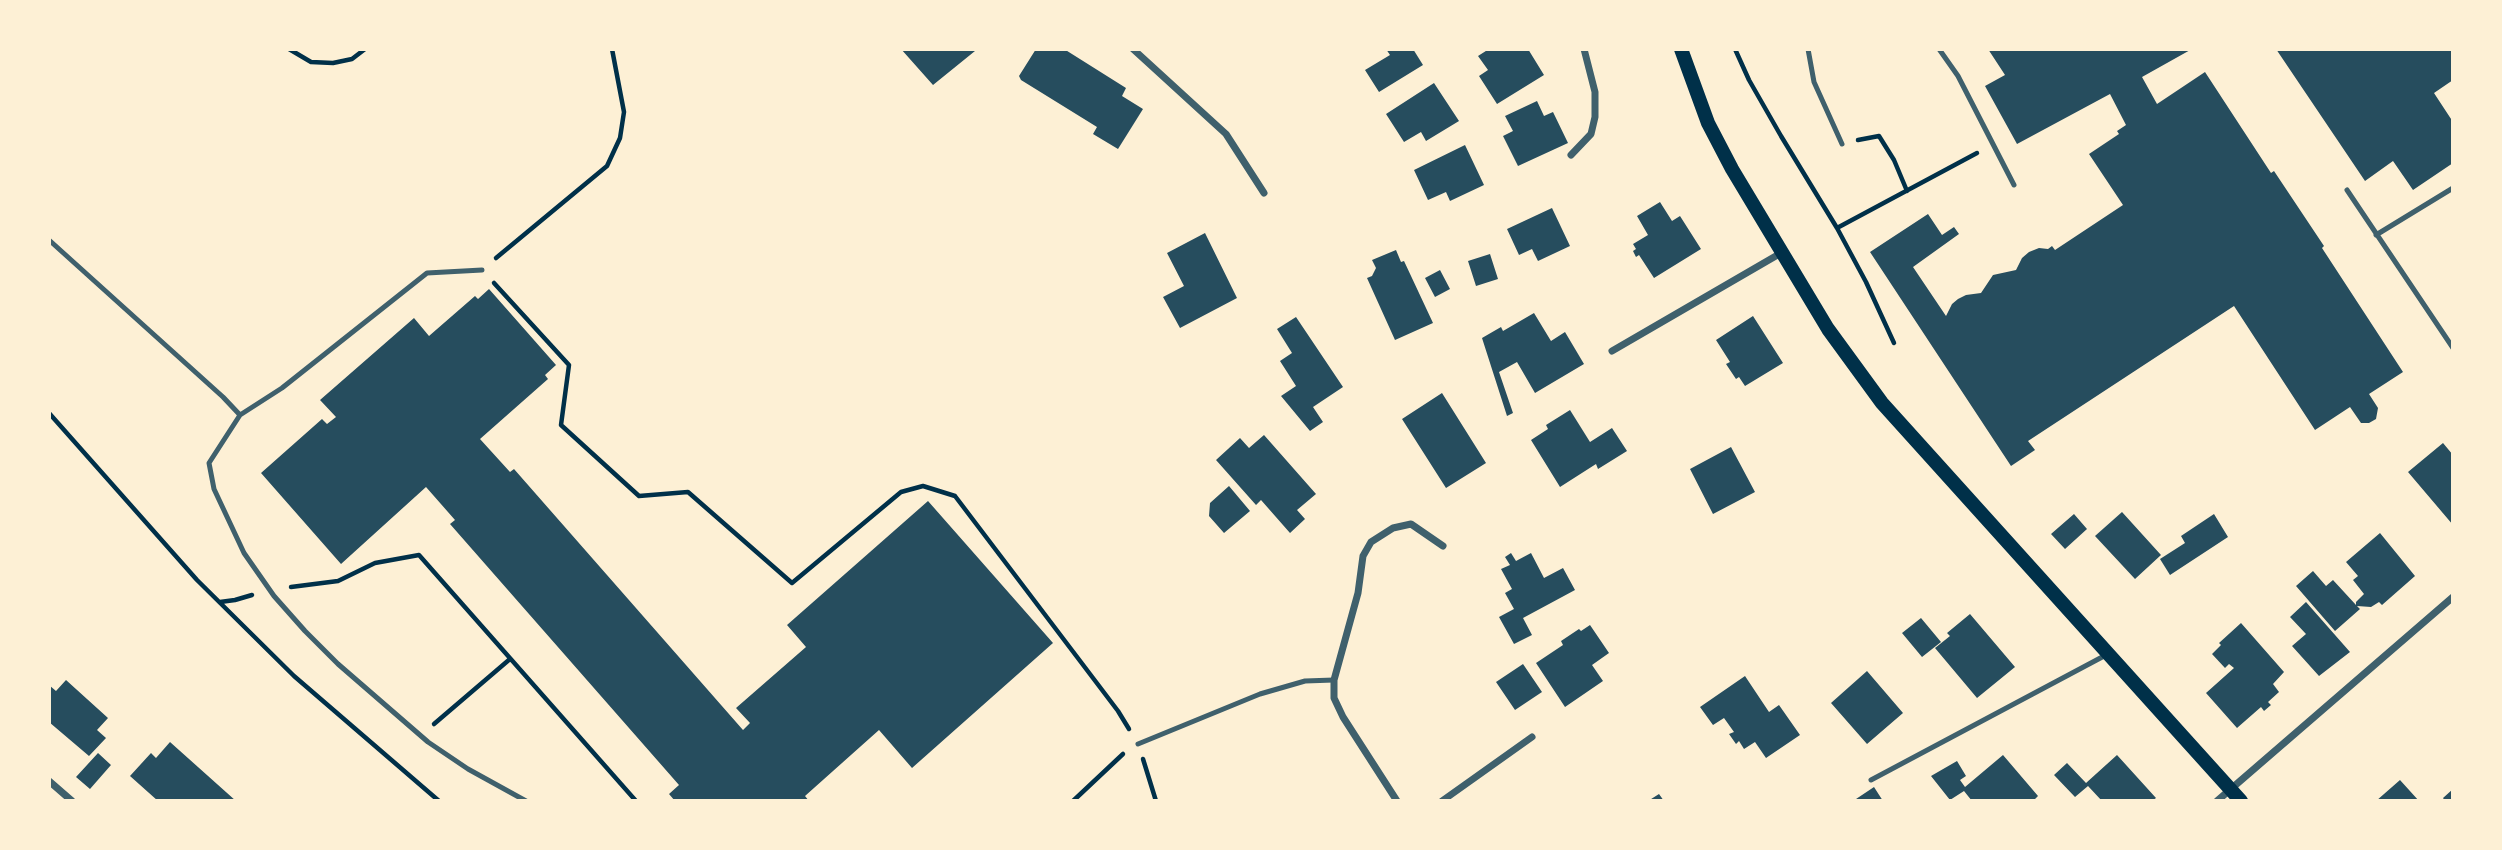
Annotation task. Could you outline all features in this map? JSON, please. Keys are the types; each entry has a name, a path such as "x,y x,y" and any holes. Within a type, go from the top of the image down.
{"main road":[{"path":"1681,49 1708,123 1781,253 1828,329 1882,403 2241,801"}],"street":[{"path":"1133,49 1226,134 1264,193"},
{"path":"1571,155 1591,134 1595,117 1595,92 1584,49"},
{"path":"1612,351 1781,253"},
{"path":"1397,801 1343,717 1334,698 1334,680 1358,593 1363,556 1371,542 1393,528 1411,524 1443,546"},
{"path":"2217,801 2453,597"},
{"path":"1442,801 1532,737"},
{"path":"49,781 72,801"}],"lane":[{"path":"1808,49 1814,82 1842,144"},
{"path":"1940,49 1958,76 2014,185"},
{"path":"2376,235 2453,188"},
{"path":"2347,190 2453,348"},
{"path":"49,240 205,380 240,415"},
{"path":"482,270 427,273 282,387 240,415 209,463 214,489 244,553 269,589 305,631 338,664 420,736 468,769 526,801"},
{"path":"1871,780 2108,654"},
{"path":"1138,744 1260,694 1305,681 1334,680"}],"path":[{"path":"289,49 311,62 333,63 352,59 366,49"},
{"path":"612,49 624,112 620,138 607,166 482,270 569,365 561,425 639,496 688,492 792,583 901,492 923,486 955,496 1118,712 1138,744 1156,801"},
{"path":"1735,49 1768,114 1837,228 1894,343"},
{"path":"1842,144 1879,136 1894,160 1907,191"},
{"path":"1837,228 1993,144"},
{"path":"49,413 197,580 293,676 439,801"},
{"path":"219,602 269,589 338,582 375,563 419,555 636,801"},
{"path":"420,736 510,658"},
{"path":"1073,801 1124,753 1138,744"}],"building":[{"path":"901,49 973,49 975,51 933,85"},
{"path":"1036,49 1064,49 1126,88 1122,96 1143,109 1118,149 1093,134 1097,127 1021,80 1019,76"},
{"path":"1386,49 1413,49 1423,65 1379,92 1365,70 1390,55"},
{"path":"1489,49 1528,49 1544,75 1497,104 1479,76 1488,70 1478,56"},
{"path":"1988,49 2192,49 2142,77 2157,104 2205,72 2271,173 2274,171 2403,372 2369,394 2378,408 2376,419 2361,423 2350,407 2315,430 2234,306 2028,441 2035,450 2011,466 1870,252 1928,214 1942,235 1954,227 1959,234 1913,267 1946,316 1958,299 1981,293 1993,275 2016,270 2022,258 2029,252 2052,246 2055,250 2123,205 2089,154 2119,134 2117,131 2126,125 2110,94 2017,144 1985,86 2005,75"},
{"path":"2276,49 2453,49 2453,80 2434,93 2453,122 2453,163 2413,190 2393,161 2365,181"},
{"path":"1434,83 1459,121 1426,141 1421,132 1404,142 1386,114"},
{"path":"1537,101 1544,116 1553,112 1568,143 1518,166 1503,136 1513,131 1505,116"},
{"path":"1465,145 1484,185 1450,201 1446,192 1428,200 1414,170"},
{"path":"1660,202 1672,221 1680,216 1701,249 1654,278 1639,255 1636,257 1633,244 1648,235 1637,216"},
{"path":"1552,208 1570,246 1538,261 1532,249 1519,255 1507,229"},
{"path":"1205,233 1237,298 1180,328 1163,297 1184,286 1167,253"},
{"path":"1396,250 1401,262 1404,261 1433,323 1395,340 1367,278 1372,276 1376,268 1372,260"},
{"path":"1490,254 1498,279 1476,286 1468,261"},
{"path":"1440,270 1450,289 1435,297 1425,278"},
{"path":"489,289 556,365 545,375 548,379 480,439 510,472 514,469 743,730 750,723 736,708 806,647 787,625 928,501 1053,643 912,768 879,730 805,796 809,801 675,801 669,794 679,785 450,524 455,520 426,487 341,564 261,473 322,419 327,424 336,417 320,400 414,318 429,336 475,296 478,299"},
{"path":"1534,313 1551,341 1565,332 1584,364 1535,393 1517,362 1499,372 1513,413 1507,416 1482,338 1501,327 1503,331"},
{"path":"1753,316 1783,363 1745,386 1739,377 1736,379 1726,364 1730,362 1716,340"},
{"path":"1296,317 1343,387 1313,407 1323,422 1310,431 1281,396 1296,386 1280,361 1292,353 1277,329"},
{"path":"1442,393 1486,463 1446,488 1402,419"},
{"path":"1570,410 1590,442 1612,428 1627,451 1598,469 1596,464 1560,487 1531,440 1548,429 1546,425"},
{"path":"1264,435 1316,494 1297,510 1305,519 1290,533 1261,500 1256,505 1216,460 1240,438 1249,448"},
{"path":"2443,443 2453,455 2453,525 2408,472"},
{"path":"1731,447 1755,492 1713,514 1690,469"},
{"path":"1229,486 1250,511 1224,533 1209,516 1210,503"},
{"path":"2122,512 2161,555 2135,579 2095,536"},
{"path":"2074,514 2087,529 2065,549 2051,534"},
{"path":"2214,514 2228,537 2170,575 2160,559 2185,543 2181,536"},
{"path":"2380,533 2415,576 2382,605 2379,602 2371,607 2357,606 2360,609 2335,631 2296,586 2313,571 2326,586 2333,580 2356,605 2364,594 2353,580 2358,576 2346,562"},
{"path":"1511,553 1516,561 1531,553 1544,578 1563,568 1575,590 1523,618 1532,635 1514,644 1499,617 1514,609 1505,593 1512,589 1501,569 1510,565 1505,557"},
{"path":"2306,602 2350,652 2319,676 2292,646 2306,634 2290,617"},
{"path":"1970,614 2015,667 1977,698 1935,648 1950,636 1947,633"},
{"path":"1921,618 1941,642 1922,657 1902,633"},
{"path":"2241,623 2284,672 2273,684 2279,692 2268,702 2271,705 2264,711 2261,707 2237,728 2206,693 2234,668 2229,664 2225,668 2212,654 2221,645 2219,643"},
{"path":"1590,625 1609,653 1592,665 1603,681 1565,707 1536,663 1563,645 1561,641"},
{"path":"1523,664 1542,692 1515,710 1496,682"},
{"path":"1867,671 1903,713 1867,744 1831,703"},
{"path":"1745,676 1769,712 1779,705 1800,735 1766,758 1755,742 1744,749 1739,741 1736,744 1729,734 1734,732 1724,718 1713,725 1700,707"},
{"path":"66,680 108,718 97,730 106,738 89,756 49,722 49,685 56,691"},
{"path":"170,742 236,801 158,801 130,776 151,753 156,758"},
{"path":"98,753 111,765 90,789 76,777"},
{"path":"2003,755 2038,796 2033,801 1972,801 1964,791 1950,800 1931,776 1957,761 1966,776 1960,780 1965,787"},
{"path":"2117,755 2156,798 2152,801 2102,801 2088,786 2075,797 2054,775 2067,763 2086,783"},
{"path":"2400,780 2419,801 2376,801"},
{"path":"1874,787 1883,801 1853,801"},
{"path":"2453,789 2453,801 2445,801 2443,798"},
{"path":"1659,794 1664,801 1648,801"}]}
